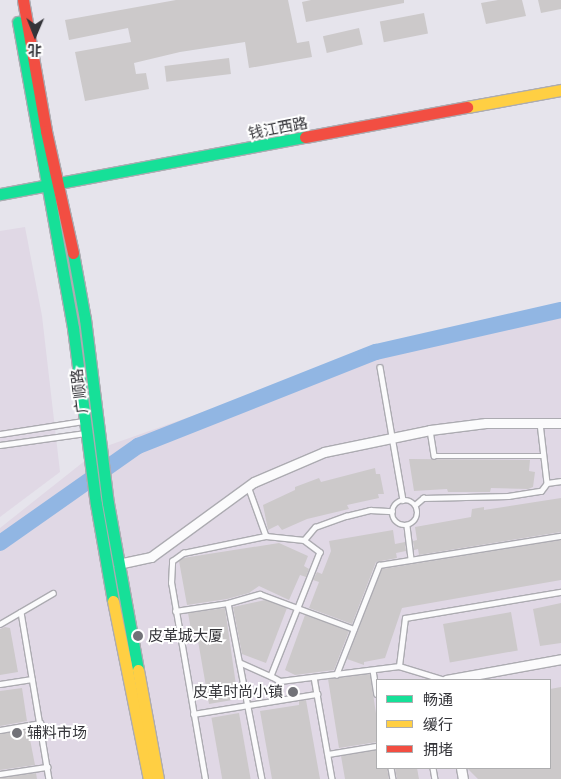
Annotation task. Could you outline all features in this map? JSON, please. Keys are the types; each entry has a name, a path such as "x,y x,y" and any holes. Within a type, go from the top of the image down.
{"main road":[{"name":"广顺路","path":"14,0 45,186 73,328 88,446 118,564 158,779"},
{"name":"广顺路","path":"23,0 46,131 60,183 85,319 101,448 102,504 126,674 135,699 149,779"},
{"name":"钱江西路","path":"0,194 561,90"}],"street":[{"path":"118,564 151,557 248,486 324,452 390,436 486,423 561,423"},
{"path":"451,679 561,659"}],"lane":[{"path":"380,367 390,436 403,500"},
{"path":"540,423 547,484"},
{"path":"0,446 98,425"},
{"path":"0,434 98,425"},
{"path":"430,430 434,456 543,456"},
{"path":"415,505 423,498 508,496 541,491 547,484 561,481"},
{"path":"248,486 266,536"},
{"path":"403,500 415,505"},
{"path":"304,540 315,527 370,510 392,511 403,500"},
{"path":"407,526 417,517 415,505"},
{"path":"392,511 396,522 407,526"},
{"path":"407,526 411,560"},
{"path":"205,779 175,611 170,575 172,561 183,553 266,536 304,540 320,552 270,676"},
{"path":"336,675 379,565 561,536"},
{"path":"399,666 405,618 561,592"},
{"path":"0,624 53,593"},
{"path":"175,611 228,603 260,594 354,629"},
{"path":"228,603 262,779"},
{"path":"21,612 49,779"},
{"path":"239,662 280,681 399,666 442,679"},
{"path":"373,670 376,688"},
{"path":"423,679 425,674"},
{"path":"314,677 332,779"},
{"path":"0,684 32,679"},
{"path":"193,714 317,694"},
{"path":"0,730 40,724"},
{"path":"328,754 376,746"},
{"path":"0,774 47,767"}],"shaded area":[{"path":"25,227 42,316 60,472 0,517 0,231"},
{"path":"561,315 561,779 0,779 0,528 101,448 368,354"}],"building":[{"path":"176,0 288,0 297,43 309,41 312,57 249,68 245,42 180,52 134,63 136,74 146,73 149,89 85,101 75,52 131,42 128,28 69,40 65,20"},
{"path":"311,0 404,0 404,3 306,22 302,2"},
{"path":"498,0 522,0 526,16 486,24 481,3"},
{"path":"538,0 561,0 561,9 541,13"},
{"path":"424,13 428,34 384,42 380,22"},
{"path":"359,28 363,45 327,53 323,36"},
{"path":"229,58 231,74 166,82 164,66"},
{"path":"409,459 530,460 529,471 535,472 533,487 528,489 491,488 490,492 448,492 447,489 414,491"},
{"path":"375,468 376,474 380,474 384,494 378,494 379,498 347,505 349,509 307,519 282,530 278,525 268,530 263,505 295,490 295,487 319,478 321,482"},
{"path":"561,498 561,532 419,555 418,549 414,550 413,541 417,540 415,527 471,517 472,509 484,507 484,510"},
{"path":"393,530 395,544 405,542 406,551 396,553 397,558 376,562 352,624 309,608 319,582 313,580 317,572 322,574 331,551 329,541"},
{"path":"561,540 561,580 402,608 385,658 364,662 364,665 347,659 382,569"},
{"path":"279,543 308,556 304,566 309,569 306,577 300,575 289,600 259,586 249,593 227,599 187,605 179,561 183,558"},
{"path":"265,600 287,608 266,663 242,654 233,607"},
{"path":"561,603 561,643 540,646 533,609"},
{"path":"225,608 238,699 209,704 197,635 192,635 188,613"},
{"path":"511,612 518,650 450,662 443,624"},
{"path":"305,615 349,631 334,670 295,675 285,670"},
{"path":"10,628 18,672 0,675 0,629"},
{"path":"370,674 376,713 376,742 339,748 328,679"},
{"path":"561,687 561,779 478,779 468,769 551,769 551,689"},
{"path":"22,688 27,721 0,726 0,691"},
{"path":"306,700 320,779 272,779 260,711 299,705 299,701"},
{"path":"239,713 251,779 222,779 211,718"},
{"path":"28,729 35,765 0,770 0,734"},
{"path":"376,750 376,769 387,769 389,779 345,779 341,756"},
{"path":"395,769 417,769 419,779 397,779"},
{"path":"36,773 37,779 0,779 0,778"}],"waterway":[{"path":"0,543 138,446 376,352 561,310"}],"traffic: fast":[{"path":"18,22 73,328 96,504 113,601"},
{"path":"0,194 305,137"},
{"path":"73,253 85,319 108,503 138,670"}],"traffic: slow":[{"path":"467,107 561,90"},
{"path":"113,601 149,779"},
{"path":"138,670 158,779"}],"traffic: jam":[{"path":"23,0 46,131 73,253"},
{"path":"305,137 467,107"}],"place":[{"name":"皮革城大厦","path":"138,636"},
{"name":"皮革时尚小镇","path":"293,692"},
{"name":"辅料市场","path":"17,733"}]}
